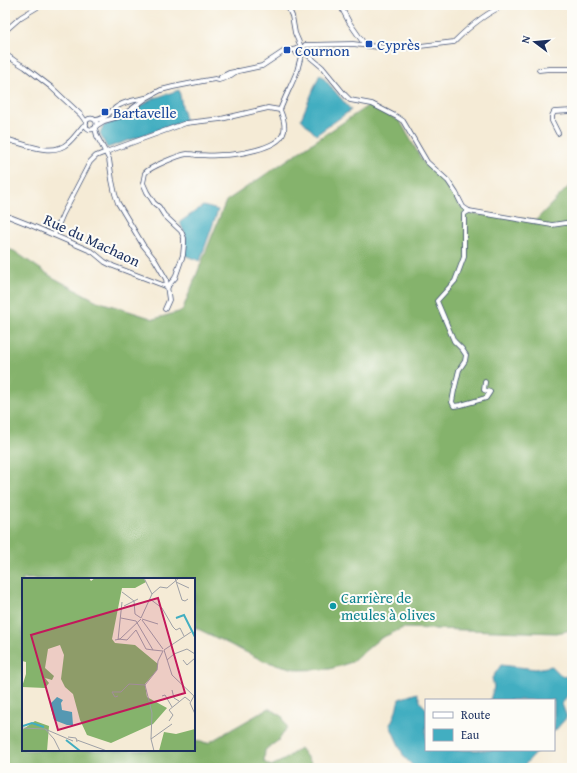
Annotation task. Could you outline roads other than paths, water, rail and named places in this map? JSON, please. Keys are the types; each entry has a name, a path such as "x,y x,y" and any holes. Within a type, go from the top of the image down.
{"street":[{"path":"5,31 21,17 41,5"},
{"path":"168,287 175,278 183,255 184,238 181,230 164,215 160,207 146,192 143,183 144,174 152,167 187,154 221,155 257,150 267,147 279,140 283,135 284,130 283,116 280,110 296,72 299,63 300,51 292,16 287,5"},
{"path":"340,5 365,45"},
{"path":"300,51 305,45 353,44 395,49 454,42 478,20 506,5"},
{"path":"5,140 42,149 52,150 60,148 68,144 78,131 90,125 122,116 148,97 162,90 215,79 229,73 262,66 283,52 289,50 300,51 306,52 308,56 322,67 350,100 372,104 402,121 428,162 448,181 463,207 469,211 552,225 572,222"},
{"path":"5,54 51,86 90,125 109,159 112,180 118,203 143,245 155,260 166,279 169,300 165,309"},
{"path":"539,70 572,69"},
{"path":"90,125 93,118 96,120 104,118 122,103 148,97"},
{"path":"54,235 63,214 90,162 96,156 186,123 221,120 268,108 280,110"},
{"path":"558,133 552,121 554,112 572,111"},
{"path":"90,125 96,120"},
{"path":"469,211 464,214 464,258 455,280 437,301 454,341 466,355 465,361 459,370 454,391 452,402 454,406 486,398 490,392 484,390 484,382"},
{"name":"Rue du Machaon","path":"5,215 93,252 105,262 113,266 168,287"}],"water":[{"path":"320,74 351,110 316,135 301,119"},
{"path":"179,90 185,121 107,148 100,134 103,126 126,116 152,99"},
{"path":"203,206 218,210 200,261 184,255 186,238 180,222"},
{"path":"501,665 536,669 552,666 563,677 570,675 572,677 572,688 562,704 567,717 555,731 555,699 490,699 494,687 492,678"},
{"path":"417,693 421,703 425,707 425,751 537,751 522,768 415,768 404,757 390,725 399,699"}],"place":[{"name":"Cyprès","path":"369,44"},
{"name":"Cournon","path":"287,50"},
{"name":"Bartavelle","path":"105,112"},
{"name":"Carrière de meules à olives","path":"333,606"}]}
